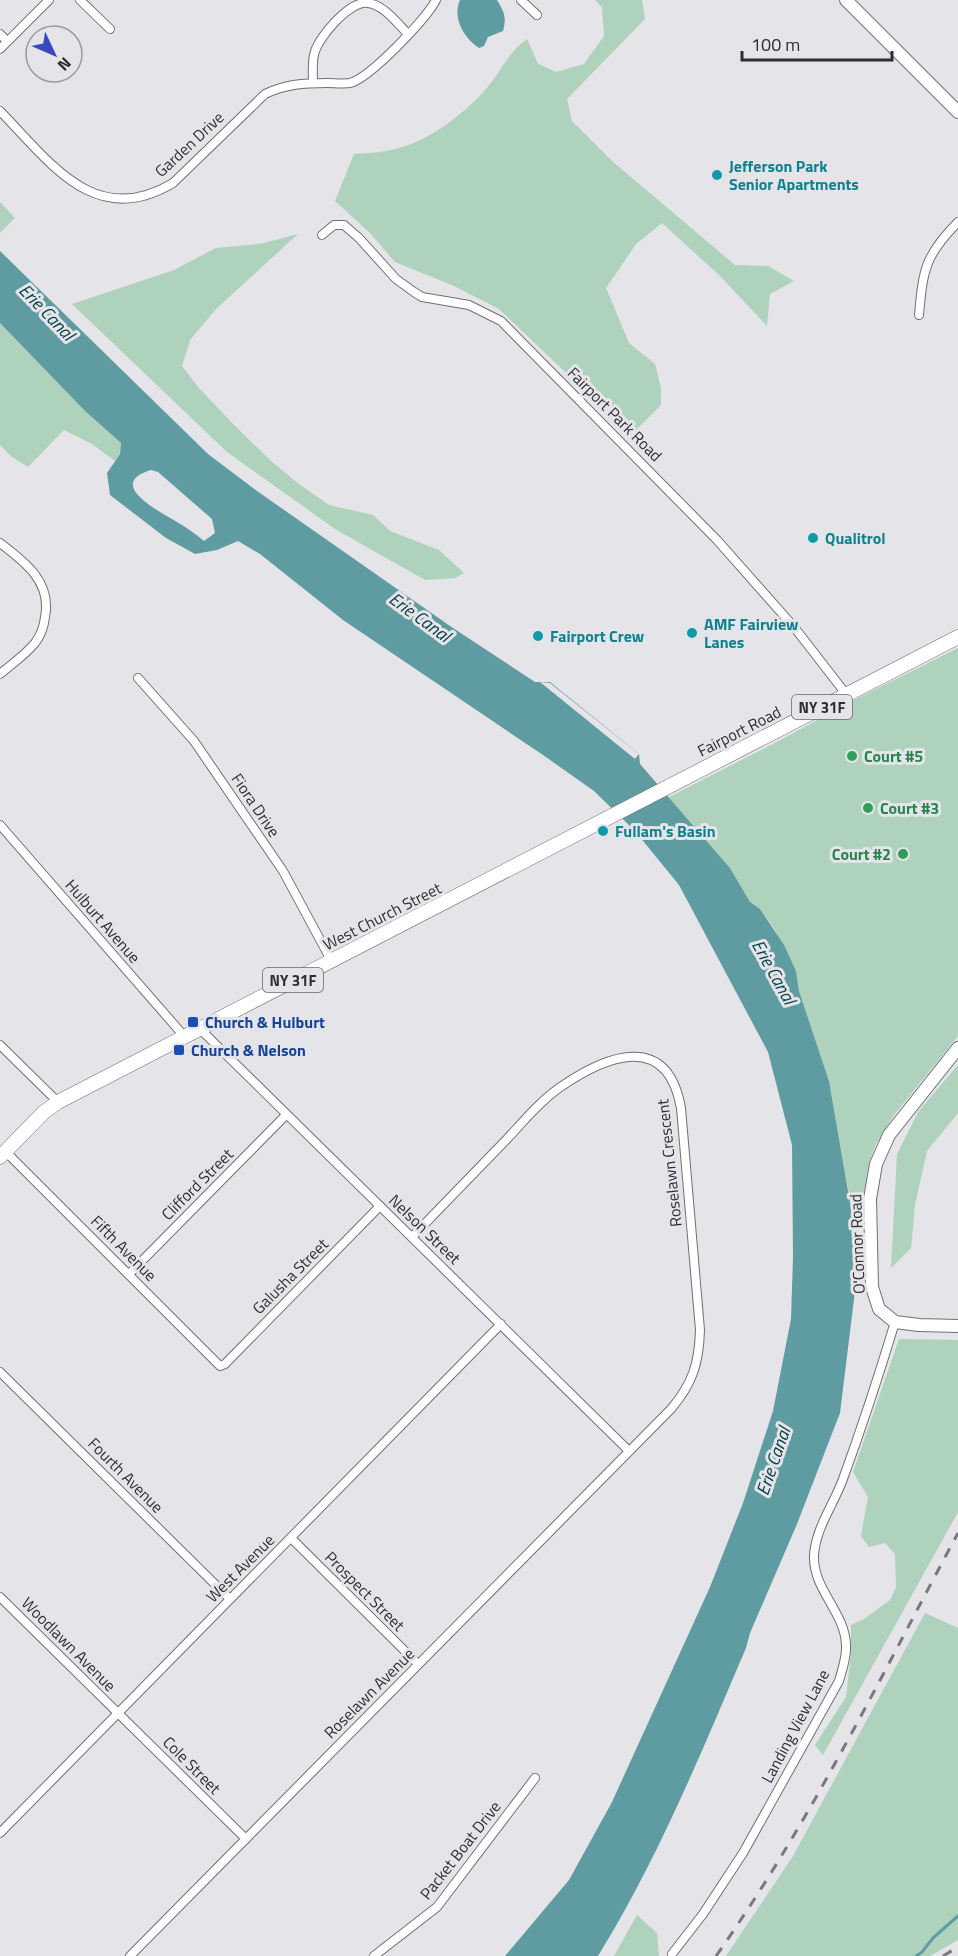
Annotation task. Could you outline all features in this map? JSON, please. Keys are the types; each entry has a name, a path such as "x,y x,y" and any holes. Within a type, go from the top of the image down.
{"main road":[{"name":"Fairport Road","path":"599,822 958,637"},
{"name":"West Church Street","path":"3,1154 44,1112 57,1102 599,822"}],"street":[{"path":"0,50 49,0"},
{"path":"80,0 110,29"},
{"name":"Garden Drive","path":"0,111 46,159 73,182 98,196 128,200 157,192 173,183 265,94 280,87 313,83 350,83 362,77 408,34 431,9 436,0"},
{"path":"521,0 537,15"},
{"path":"846,0 958,112"},
{"path":"313,83 314,54 320,39 352,8 366,2 380,6 408,34"},
{"path":"0,34 7,41"},
{"path":"919,315 921,289 931,255 940,240 958,222"},
{"name":"Fairport Park Road","path":"322,235 334,225 344,225 396,279 422,297 469,305 501,321 717,540 794,627 846,694"},
{"path":"0,543 28,565 36,575 44,590 47,610 44,627 35,642 0,674"},
{"name":"Fiora Drive","path":"138,678 194,741 283,871 331,960"},
{"name":"Hulburt Avenue","path":"0,825 184,1036"},
{"name":"Nelson Street","path":"199,1028 629,1451"},
{"path":"0,1045 57,1102"},
{"name":"O'Connor Road","path":"895,1322 879,1309 874,1298 870,1227 872,1179 881,1149 889,1135 958,1048"},
{"name":"Roselawn Crescent","path":"412,1238 558,1089 597,1065 622,1056 645,1058 663,1068 676,1086 681,1108 700,1330 699,1352 695,1370 678,1401 629,1451"},
{"name":"Clifford Street","path":"129,1274 286,1115"},
{"name":"Fifth Avenue","path":"3,1154 129,1274 220,1366"},
{"name":"Galusha Street","path":"220,1366 380,1206"},
{"path":"895,1322 958,1326"},
{"name":"Landing View Lane","path":"672,1954 703,1914 744,1852 839,1681 845,1659 846,1644 839,1620 819,1584 814,1558 815,1544 837,1496 860,1433 895,1322"},
{"name":"West Avenue","path":"0,1833 501,1324"},
{"name":"Fourth Avenue","path":"0,1372 230,1599"},
{"name":"Roselawn Avenue","path":"130,1956 629,1451"},
{"name":"Prospect Street","path":"291,1538 418,1664"},
{"name":"Woodlawn Avenue","path":"0,1597 117,1713"},
{"name":"Cole Street","path":"117,1713 246,1839"},
{"name":"Packet Boat Drive","path":"374,1956 437,1907 535,1778"}],"green space":[{"path":"595,0 642,0 645,19 567,99 572,121 612,161 735,265 768,266 794,281 770,294 767,326 720,276 662,223 636,244 606,288 629,343 655,364 661,388 661,405 631,435 499,309 454,286 395,262 370,233 335,201 354,154 400,148 441,128 476,99 520,44 527,39 538,64 556,72 584,64 604,36 602,7"},
{"path":"0,202 15,218 0,233"},
{"path":"298,234 216,309 190,340 182,366 234,425 299,484 329,505 373,515 390,531 439,550 464,573 455,578 425,580 335,529 227,452 72,304 174,270 216,248 260,244"},
{"path":"0,323 85,411 121,443 120,454 115,461 92,444 64,430 28,467 12,457 0,445"},
{"path":"958,648 958,1036 894,1115 875,1146 869,1162 863,1199 850,1200 829,1081 799,991 796,971 773,927 760,909 750,902 730,868 669,797"},
{"path":"958,1065 958,1113 927,1151 915,1205 911,1248 891,1268 897,1154 918,1112"},
{"path":"899,1339 958,1340 958,1512 823,1755 815,1745 846,1697 851,1654 851,1625 864,1619 890,1600 896,1587 895,1554 885,1543 869,1547 861,1536 868,1497 853,1472"},
{"path":"925,1613 958,1628 958,1940 930,1956 726,1956 793,1856"},
{"path":"637,1915 657,1933 659,1956 614,1956"}],"water":[{"path":"460,0 497,0 504,15 503,31 488,37 484,46 479,48 461,27 457,14"},
{"name":"Erie Canal","path":"0,251 208,454 450,626 535,682 550,682 639,754 640,764 730,868 750,902 760,909 784,945 796,971 799,991 829,1081 851,1208 856,1253 855,1291 840,1413 797,1524 695,1766 640,1882 598,1956 505,1956 569,1880 612,1802 710,1587 743,1503 773,1411 791,1319 792,1145 768,1052 679,885 635,831 594,791 343,620 260,554 238,541 217,550 195,554 166,538 110,495 107,473 120,454 121,443 85,411 0,323","holes":["151,470 158,472 212,519 215,533 204,541 140,498 134,490 133,483 138,476"]}],"pier":[{"path":"540,682 550,683 639,754 635,759"}],"waterway":[{"path":"916,1956 958,1916"}],"railway":[{"path":"716,1956 783,1854 814,1801 958,1533"},
{"path":"943,1956 958,1947"}],"place":[{"name":"Jefferson Park Senior Apartments","path":"717,175"},
{"name":"Qualitrol","path":"813,538"},
{"name":"AMF Fairview Lanes","path":"692,633"},
{"name":"Fairport Crew","path":"538,636"},
{"name":"Court #5","path":"852,756"},
{"name":"Court #3","path":"868,808"},
{"name":"Fullam's Basin","path":"603,831"},
{"name":"Court #2","path":"903,854"},
{"name":"Church & Hulburt","path":"193,1022"},
{"name":"Church & Nelson","path":"179,1050"}]}
